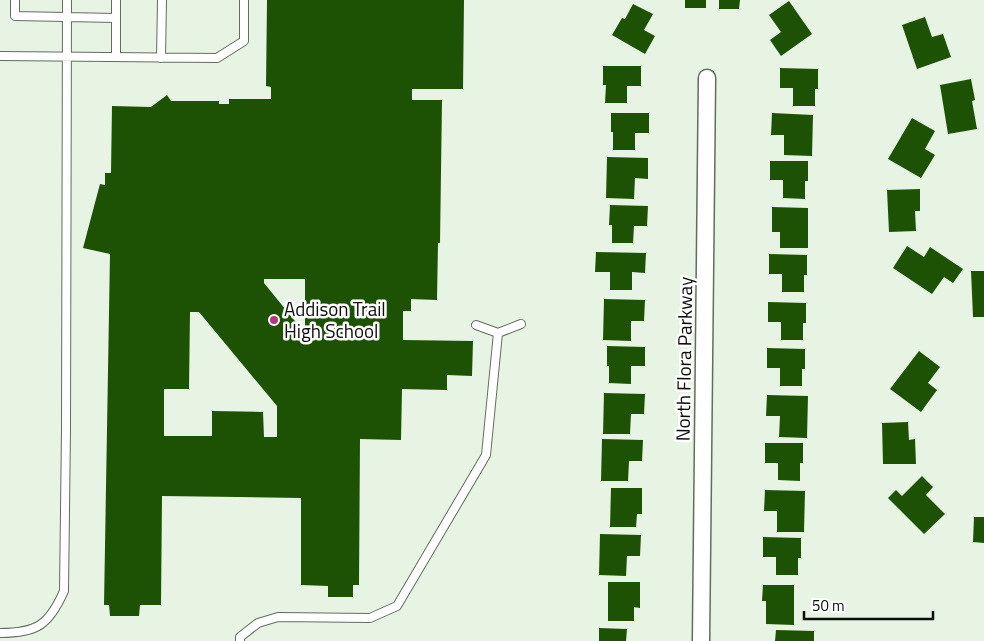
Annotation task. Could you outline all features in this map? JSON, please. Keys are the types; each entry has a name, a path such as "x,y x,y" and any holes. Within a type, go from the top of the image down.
{"street":[{"name":"North Flora Parkway","path":"701,641 707,78"}],"lane":[{"path":"15,0 15,16 116,18"},
{"path":"0,633 17,633 41,626 56,610 64,592 67,0"},
{"path":"116,0 116,57"},
{"path":"161,58 162,0"},
{"path":"0,56 217,58 244,41 244,0"},
{"path":"476,325 498,333 521,324"},
{"path":"240,641 240,637 258,624 278,617 370,618 397,606 486,455 498,333"}],"building":[{"name":"Addison Trail High School","path":"267,0 464,0 463,89 412,89 412,100 442,100 440,243 438,243 437,300 411,299 411,311 403,311 403,340 473,341 472,376 447,375 447,390 402,389 401,440 360,439 359,585 353,585 353,597 328,597 328,586 301,585 301,498 162,496 161,605 140,605 139,616 110,616 109,605 104,605 110,254 83,248 100,184 105,185 105,173 111,173 112,106 151,107 167,95 171,101 219,101 219,104 229,104 229,99 271,99 271,87 266,86","holes":["264,279 305,279 305,331 303,331 264,283","190,312 199,312 277,406 277,437 264,437 263,412 212,411 212,436 164,436 164,389 189,389"]},
{"path":"685,0 706,0 706,8 685,8"},
{"path":"719,0 740,0 739,9 719,9"},
{"path":"789,1 812,34 781,56 770,40 781,32 769,15"},
{"path":"633,4 653,14 644,30 655,36 645,54 612,35 622,18 625,19"},
{"path":"925,17 932,37 943,34 951,57 917,69 902,25"},
{"path":"603,66 641,66 641,86 627,86 627,103 605,103 606,85 603,85"},
{"path":"780,68 818,69 818,89 815,89 815,106 793,106 793,88 780,88"},
{"path":"971,79 975,100 972,101 977,129 948,134 940,85"},
{"path":"611,113 649,113 649,133 635,133 635,150 613,150"},
{"path":"772,113 813,115 812,156 784,155 784,135 771,135"},
{"path":"912,118 935,131 925,149 935,155 921,178 888,159"},
{"path":"607,157 648,158 648,179 635,178 634,199 606,198"},
{"path":"770,161 808,161 808,181 805,181 805,199 783,198 783,180 770,180"},
{"path":"920,189 920,211 915,211 916,231 889,232 887,190"},
{"path":"610,205 648,206 647,226 634,226 633,243 612,243 612,225 609,225"},
{"path":"772,207 808,208 808,248 780,248 780,232 772,232"},
{"path":"907,246 924,257 930,247 963,269 953,283 944,277 932,294 893,268"},
{"path":"596,252 646,253 645,273 632,272 632,290 610,290 610,272 595,272"},
{"path":"769,254 807,255 807,275 804,275 804,292 782,292 782,274 769,274"},
{"path":"971,271 984,271 984,317 973,317"},
{"path":"604,299 645,300 644,321 631,321 631,341 603,340"},
{"path":"768,302 806,303 806,323 803,323 803,340 781,340 781,322 768,322"},
{"path":"607,346 645,347 645,366 631,366 631,384 609,383"},
{"path":"767,348 805,349 805,369 802,369 802,386 780,386 780,368 767,368"},
{"path":"919,351 940,367 928,383 937,390 921,412 890,389"},
{"path":"604,393 645,394 644,414 631,414 630,434 603,434"},
{"path":"767,395 808,396 807,438 779,437 780,416 766,416"},
{"path":"908,422 909,440 915,439 916,464 883,464 882,423"},
{"path":"602,439 643,440 642,461 629,461 628,481 601,481"},
{"path":"765,443 803,443 803,463 800,463 800,481 778,480 778,463 765,463"},
{"path":"922,476 933,487 926,495 945,514 924,534 888,498 896,490 902,496"},
{"path":"611,488 642,488 642,514 637,514 636,527 610,527"},
{"path":"765,490 805,491 804,532 777,532 777,511 764,511"},
{"path":"974,517 984,517 984,543 973,542"},
{"path":"600,534 641,535 640,556 627,556 626,576 599,575"},
{"path":"763,537 801,538 801,558 798,558 798,575 776,575 776,557 763,557"},
{"path":"608,582 640,582 640,608 634,607 634,621 608,621"},
{"path":"763,585 794,585 794,625 766,624 766,601 762,601"},
{"path":"599,628 627,629 626,641 599,641"},
{"path":"776,630 814,631 814,641 775,641"}],"place":[{"name":"Addison Trail High School","path":"274,320"}]}
